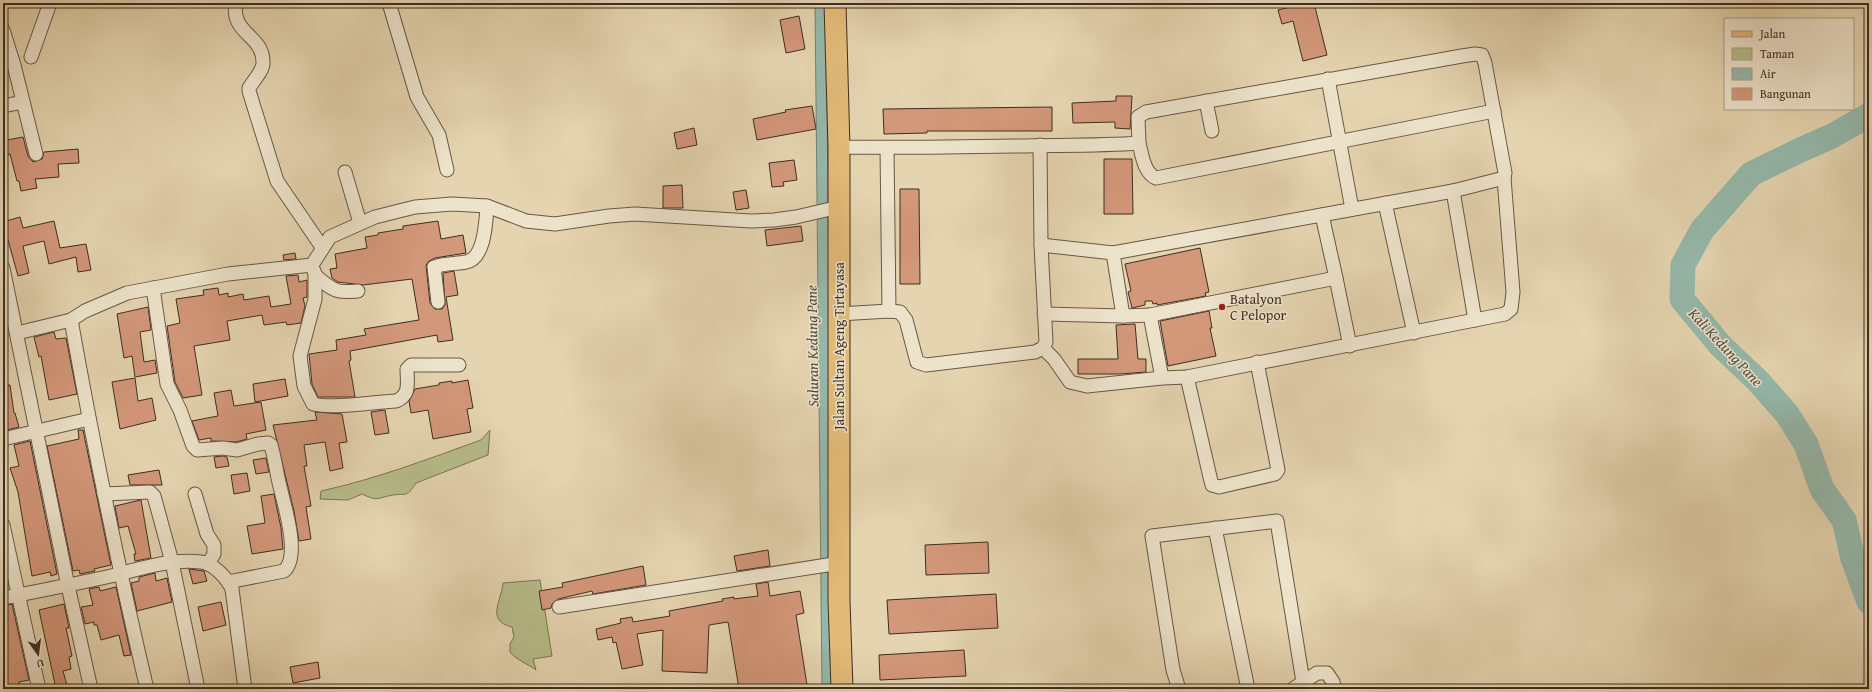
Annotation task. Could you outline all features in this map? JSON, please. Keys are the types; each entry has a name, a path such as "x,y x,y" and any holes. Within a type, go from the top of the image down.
{"main road":[{"name":"Jalan Sultan Ageng Tirtayasa","path":"835,3 839,147 835,208 838,314 838,564 842,689"}],"street":[{"path":"31,57 50,3"},
{"path":"236,3 234,16 241,28 256,41 262,53 263,64 249,88 249,91 277,181 322,247"},
{"path":"389,3 417,97 440,135 447,170"},
{"path":"3,30 36,154"},
{"path":"1043,348 1054,359 1070,382 1087,386 1162,378 1187,377 1257,362 1350,346 1505,314 1511,309 1512,273 1504,178 1505,173 1494,111 1485,63 1482,56 1475,54 1146,112 1138,116 1139,143 1147,169 1151,176 1156,178 1494,111"},
{"path":"1328,79 1352,209"},
{"path":"1206,101 1212,131"},
{"path":"3,106 23,102"},
{"path":"839,147 1088,146 1139,143"},
{"path":"838,314 889,310 900,312 906,320 914,356 917,362 926,365 1035,352 1043,348 1046,342 1041,245 1040,145"},
{"path":"887,148 889,310"},
{"path":"345,172 360,223"},
{"path":"1041,245 1113,253 1453,191 1504,178"},
{"path":"1453,191 1475,320"},
{"path":"1385,203 1414,333"},
{"path":"459,364 411,365 407,369 406,394 404,398 396,401 347,405 313,404 307,395 304,386 300,356 315,299 314,270 322,247 330,237 376,217 415,207 452,204 487,206 526,221 555,224 609,216 635,214 751,221 774,220 835,208"},
{"path":"438,302 434,267 440,264 468,262 475,257 482,242 487,206"},
{"path":"1322,215 1350,346"},
{"path":"1113,253 1123,316"},
{"path":"17,333 71,320 85,311 127,293 228,274 314,270"},
{"path":"314,270 332,290 342,292 358,291"},
{"path":"4,276 17,333 68,586 91,689"},
{"path":"1044,314 1123,316 1150,315 1336,278"},
{"path":"153,288 167,384 180,410 193,446 197,450 223,448 237,450 258,444 268,443 271,445 288,519 292,546 290,561 288,567 284,570 228,582"},
{"path":"1150,315 1162,378"},
{"path":"71,320 120,574 147,689"},
{"path":"1187,377 1212,485 1219,487 1275,474 1278,470 1257,362"},
{"path":"3,439 89,419"},
{"path":"104,494 150,492 153,494 172,562 198,689"},
{"path":"196,494 207,534 214,545 214,554 208,564"},
{"path":"1179,689 1173,670 1152,536 1277,521 1298,686 1317,673 1327,673 1333,682 1335,689"},
{"path":"3,524 39,689"},
{"path":"1215,528 1248,689"},
{"path":"3,598 68,586 172,562 201,562 208,564 228,582 232,589 246,689"},
{"path":"559,607 838,564"}],"green space":[{"path":"490,430 488,455 416,483 406,494 393,495 378,499 362,494 348,500 320,499 321,491 382,475 481,440"},
{"path":"540,580 552,656 533,659 536,670 519,660 510,652 510,644 514,637 512,627 499,620 497,609 503,583"}],"water":[{"path":"815,3 826,3 833,689 822,689"}],"building":[{"path":"1307,3 1314,3 1327,55 1303,61 1293,21 1282,24 1278,10"},
{"path":"799,16 805,49 786,53 780,20"},
{"path":"1116,96 1132,96 1130,129 1115,128 1115,122 1073,123 1072,103 1116,101"},
{"path":"812,106 816,129 757,140 753,119 786,112 785,110"},
{"path":"1052,107 1052,131 927,131 927,133 884,134 883,109"},
{"path":"694,128 697,145 677,149 674,133"},
{"path":"23,137 28,156 33,162 42,159 44,152 78,149 79,163 58,164 59,177 35,179 37,188 21,191 10,154 3,155 3,143 7,142 7,140"},
{"path":"1104,159 1132,159 1133,214 1104,214"},
{"path":"794,160 797,180 783,182 784,186 772,187 769,163"},
{"path":"682,185 683,208 663,208 663,186"},
{"path":"900,189 919,189 920,284 900,284"},
{"path":"746,190 749,208 736,210 733,192"},
{"path":"20,217 23,228 54,221 60,248 86,244 91,270 78,272 76,257 49,264 44,241 23,246 29,273 18,276 3,222"},
{"path":"438,221 441,239 463,235 466,253 435,258 429,261 426,265 430,303 435,309 442,309 445,305 443,273 454,271 458,295 446,297 453,340 438,342 437,335 350,351 351,360 349,361 355,397 318,397 312,384 309,354 337,350 336,340 366,335 364,329 419,320 412,279 363,285 338,282 332,278 330,269 337,268 335,254 367,248 365,237 378,235 378,233 403,229 403,226"},
{"path":"801,226 803,241 767,246 765,230"},
{"path":"1200,248 1209,292 1205,293 1206,296 1157,305 1157,303 1153,304 1152,301 1145,301 1145,305 1132,308 1128,292 1131,291 1125,264"},
{"path":"295,253 296,259 284,260 283,255"},
{"path":"298,275 299,282 307,280 307,297 303,298 305,306 301,323 287,325 286,322 264,325 262,315 227,321 230,340 194,346 202,395 183,398 175,382 167,326 180,323 176,299 204,295 203,290 218,288 219,295 228,293 228,297 243,294 244,300 269,296 271,307 291,304 286,276"},
{"path":"148,307 151,330 140,332 144,362 155,360 157,373 135,377 132,356 124,358 117,314"},
{"path":"1209,311 1212,328 1210,328 1216,356 1168,366 1160,321"},
{"path":"1135,324 1138,359 1146,359 1146,372 1120,374 1078,374 1078,359 1118,359 1116,325"},
{"path":"54,332 56,339 66,338 77,394 49,400 41,356 39,357 34,337"},
{"path":"135,378 138,401 152,398 156,420 120,429 112,382"},
{"path":"285,379 288,396 255,402 253,384"},
{"path":"468,380 473,408 467,409 471,432 433,439 428,410 411,413 409,401 415,389 439,385 439,383 452,381 452,383"},
{"path":"3,385 10,385 14,413 19,427 3,431"},
{"path":"231,390 234,406 261,402 266,430 246,434 247,439 236,442 211,441 211,438 199,440 192,421 218,416 214,393"},
{"path":"385,410 389,433 375,435 371,412"},
{"path":"315,412 342,414 347,442 339,443 343,468 330,471 325,442 304,445 307,466 304,466 311,506 306,507 311,539 299,541 294,511 273,425 317,420"},
{"path":"78,430 83,430 111,565 94,569 95,571 80,574 79,570 73,571 47,446 79,439"},
{"path":"30,441 57,574 51,576 50,572 32,576 18,492 10,468 19,466 14,445"},
{"path":"214,457 227,457 229,466 216,468"},
{"path":"266,458 269,472 256,474 253,460"},
{"path":"159,470 162,485 130,485 128,475"},
{"path":"247,473 250,491 234,494 231,475"},
{"path":"274,494 281,528 283,549 252,554 247,526 265,523 261,496"},
{"path":"141,500 151,558 135,561 134,554 136,554 128,526 119,528 115,506"},
{"path":"988,542 989,573 926,575 925,545"},
{"path":"768,550 770,566 737,571 734,556"},
{"path":"643,566 646,585 593,594 592,591 558,599 552,604 551,608 542,610 539,591 563,587 562,583"},
{"path":"189,569 204,571 207,581 193,584"},
{"path":"155,573 156,581 167,578 172,602 137,611 131,583 139,581 139,577"},
{"path":"768,582 770,596 800,591 804,613 796,615 807,685 785,689 739,689 728,622 709,625 707,673 662,671 663,630 637,634 643,665 622,669 616,642 613,643 612,637 598,640 596,629 621,623 620,619 632,617 633,622 670,616 669,611 723,601 722,599 758,596 756,584"},
{"path":"99,587 100,591 116,587 131,655 124,656 119,635 101,640 97,625 94,625 94,622 85,624 81,607 93,605 89,589"},
{"path":"996,594 998,628 889,634 887,600"},
{"path":"221,602 226,625 203,631 198,607"},
{"path":"12,604 29,680 19,682 20,689 8,689 3,665 3,606"},
{"path":"64,604 69,628 66,628 72,656 69,657 71,669 63,671 68,689 56,689 39,610"},
{"path":"964,650 966,676 880,680 879,655"},
{"path":"318,662 320,678 293,683 290,667"}],"waterway":[{"name":"Kali Kedung Pane","path":"1869,115 1832,136 1751,174 1702,230 1683,265 1682,299 1720,345 1758,381 1787,414 1806,444 1822,489 1844,520 1853,559 1869,602"}],"place":[{"name":"Batalyon C Pelopor","path":"1222,307"}],"water label":[{"name":"Saluran Kedung Pane","path":"812,346"}]}
